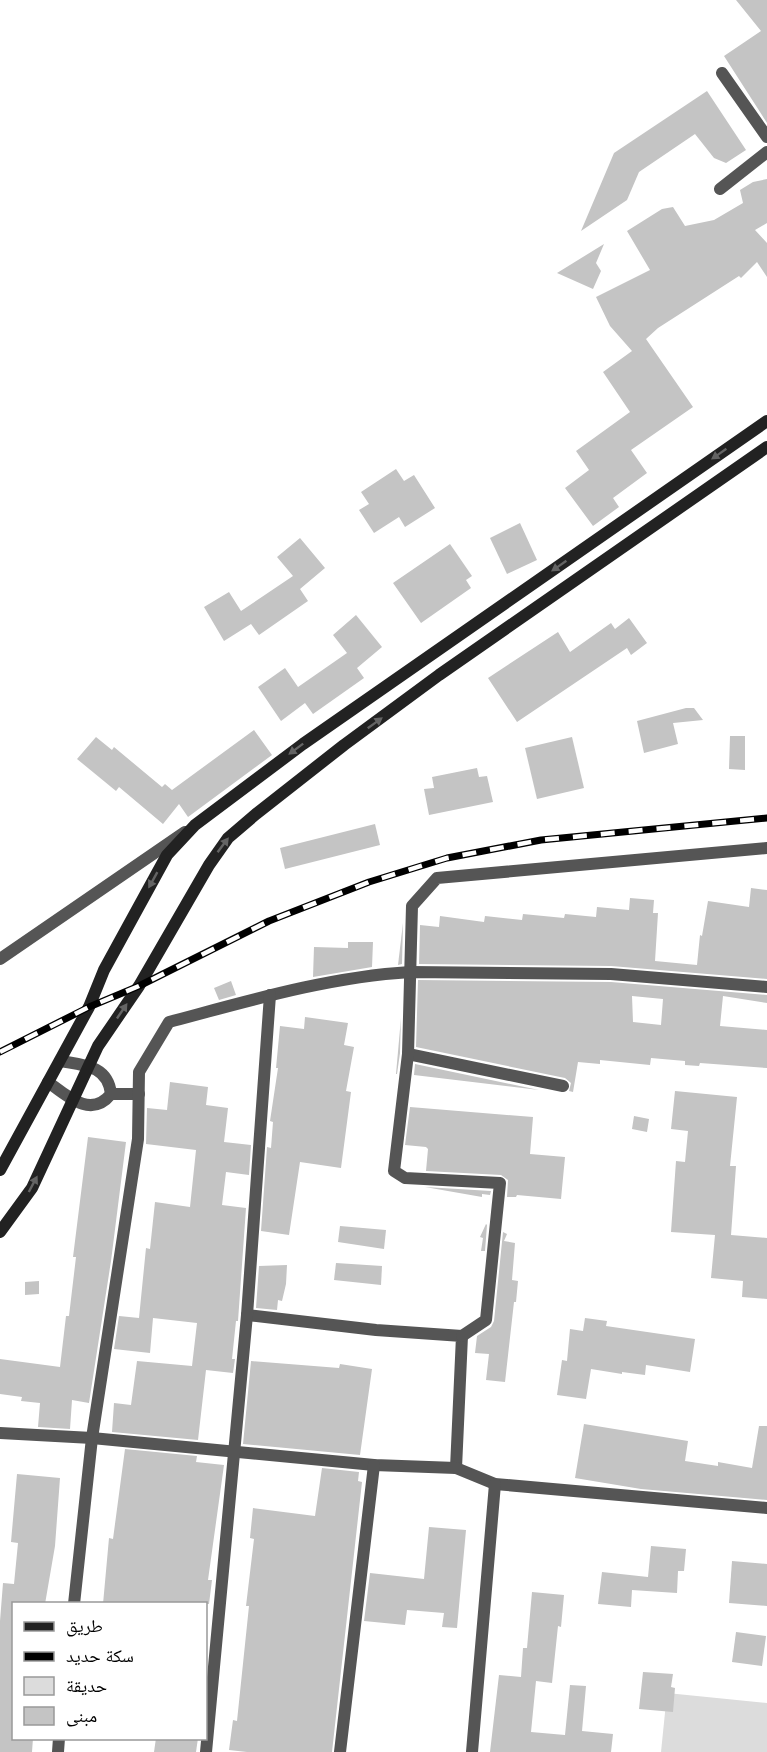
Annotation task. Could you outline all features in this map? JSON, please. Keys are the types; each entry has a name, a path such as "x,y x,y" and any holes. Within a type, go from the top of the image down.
{"main road":[{"path":"0,1170 89,1007 104,970 167,855 195,825 303,744 767,421"},
{"path":"0,1232 32,1188 98,1046 139,986 198,882 228,838 335,752 439,675 767,447"}],"street":[{"path":"722,73 767,137"},
{"path":"720,189 767,152"},
{"path":"0,959 195,825"},
{"path":"247,1316 376,1330 462,1336 486,1320 500,1183 405,1178 394,1171 408,1054 412,906 437,878 767,848"},
{"path":"74,1602 92,1438 138,1139 139,1072 169,1022 312,985 410,972 611,974 767,987"},
{"path":"206,1752 247,1316 270,995"},
{"path":"408,1054 563,1086"},
{"path":"48,1082 73,1100 89,1106 104,1102 111,1094 110,1081 89,1066 60,1061"},
{"path":"111,1094 139,1094"},
{"path":"456,1468 462,1336"},
{"path":"0,1433 92,1438 374,1466 456,1468 495,1485 767,1508"},
{"path":"340,1752 374,1466"},
{"path":"472,1752 495,1485"}],"green space":[{"path":"667,1693 767,1703 767,1752 661,1752"}],"building":[{"path":"736,0 767,0 767,123 724,56 761,31"},
{"path":"707,91 746,150 726,163 714,158 695,134 639,172 627,200 581,231 614,153"},
{"path":"767,179 767,223 755,230 767,243 767,277 757,262 741,278 739,276 658,328 646,339 693,407 631,450 647,473 613,498 619,507 593,526 565,488 589,470 576,451 630,412 603,372 632,351 610,326 596,297 650,270 627,231 662,209 673,207 685,226 714,220 743,203 740,190 753,182"},
{"path":"604,244 596,263 601,271 593,289 557,273"},
{"path":"396,469 404,481 414,475 435,508 405,527 399,517 374,533 359,510 369,504 361,492"},
{"path":"520,523 537,560 507,574 490,538"},
{"path":"300,538 325,568 300,589 308,601 259,635 251,624 224,641 204,607 229,592 241,611 293,576 277,557"},
{"path":"450,544 472,576 466,580 471,588 421,623 393,583"},
{"path":"356,615 382,647 357,668 364,678 313,714 305,703 281,721 258,687 285,668 298,687 347,653 333,635"},
{"path":"629,618 647,643 631,655 627,648 517,722 488,678 558,632 570,652 611,623 615,629"},
{"path":"694,708 703,720 673,723 678,744 644,753 637,721"},
{"path":"254,730 272,755 188,817 179,804 163,824 119,787 116,791 77,759 96,737 112,750 114,747 162,787 165,784 172,790"},
{"path":"730,736 745,736 745,770 729,769"},
{"path":"572,737 584,788 537,799 525,748"},
{"path":"477,768 479,777 487,776 493,802 429,815 424,789 434,788 432,777"},
{"path":"375,824 380,845 285,869 280,848"},
{"path":"751,888 767,890 767,979 611,966 419,964 420,925 439,927 440,916 484,922 485,916 522,920 523,914 564,918 565,914 596,917 597,907 629,910 630,898 654,900 653,913 658,913 655,961 697,965 700,935 702,936 708,901 749,907"},
{"path":"403,923 402,964 398,965"},
{"path":"348,942 373,942 372,967 313,977 314,947 348,948"},
{"path":"418,980 611,982 767,995 767,1003 723,996 720,1026 767,1030 767,1068 700,1063 699,1066 685,1065 685,1061 651,1058 650,1065 600,1060 600,1064 578,1062 573,1092 569,1091 571,1083 565,1078 416,1047","holes":["632,996 663,999 661,1025 633,1022"]},
{"path":"231,981 236,995 219,1000 214,988"},
{"path":"305,1017 348,1023 344,1045 354,1047 346,1091 351,1092 341,1168 300,1162 289,1235 261,1231 267,1147 271,1148 273,1122 270,1121 278,1068 276,1068 280,1026 304,1029"},
{"path":"401,1018 400,1053 396,1074"},
{"path":"415,1064 539,1090 414,1075"},
{"path":"170,1082 208,1087 206,1105 228,1108 224,1142 251,1145 249,1175 226,1172 222,1205 246,1208 238,1321 236,1321 232,1359 235,1359 233,1373 206,1370 198,1440 112,1432 114,1403 131,1405 137,1361 192,1366 197,1323 153,1318 150,1353 114,1349 119,1316 139,1318 146,1248 150,1249 155,1202 190,1207 196,1150 146,1144 147,1108 167,1110"},
{"path":"675,1091 737,1097 730,1166 736,1166 731,1235 767,1238 767,1299 742,1297 743,1281 711,1278 715,1235 671,1232 676,1161 685,1162 688,1131 671,1129"},
{"path":"410,1107 533,1117 530,1154 565,1157 561,1199 517,1195 507,1197 508,1180 501,1175 426,1171 428,1149 405,1145"},
{"path":"634,1116 649,1119 647,1132 632,1129"},
{"path":"88,1137 126,1142 111,1261 89,1403 72,1400 70,1429 38,1427 40,1403 21,1401 22,1397 0,1394 0,1359 60,1367 66,1316 69,1316 76,1257 73,1257"},
{"path":"425,1187 491,1191 490,1195 482,1194 482,1197"},
{"path":"486,1224 485,1251 481,1251 483,1238 480,1237"},
{"path":"340,1226 386,1230 384,1249 338,1242"},
{"path":"503,1232 507,1234 504,1241 515,1243 512,1280 518,1281 505,1382 486,1380 489,1354 475,1353 477,1336 491,1327 494,1321"},
{"path":"336,1263 382,1266 381,1285 334,1280"},
{"path":"287,1265 286,1284 282,1301 278,1300 277,1310 256,1308 259,1266"},
{"path":"39,1281 39,1294 25,1295 25,1282"},
{"path":"585,1318 607,1321 606,1326 695,1339 690,1372 646,1365 645,1375 591,1369 586,1399 557,1395 562,1360 567,1361 570,1329 583,1331"},
{"path":"251,1361 339,1368 340,1364 372,1369 360,1455 243,1444"},
{"path":"584,1424 688,1441 685,1461 718,1466 718,1462 752,1468 759,1426 767,1426 767,1500 641,1489 575,1478"},
{"path":"125,1449 197,1456 196,1462 224,1465 208,1580 212,1580 209,1604 207,1602 103,1602 109,1538 113,1539"},
{"path":"322,1468 359,1472 358,1481 362,1482 332,1752 229,1750 233,1720 237,1721 249,1606 246,1606 254,1539 250,1538 253,1508 315,1516"},
{"path":"17,1474 60,1478 55,1546 45,1602 12,1602 12,1740 33,1740 32,1752 0,1752 0,1621 3,1583 14,1584 18,1543 11,1542"},
{"path":"429,1527 466,1530 457,1628 442,1627 444,1613 407,1610 405,1625 364,1621 370,1573 424,1579"},
{"path":"651,1546 686,1549 684,1571 678,1571 677,1593 632,1590 631,1607 598,1604 602,1572 648,1577"},
{"path":"732,1561 767,1564 767,1606 729,1603"},
{"path":"532,1592 564,1595 552,1683 536,1681 531,1732 565,1735 570,1685 586,1686 582,1731 613,1734 611,1752 490,1752 499,1675 521,1677 523,1648 527,1648"},
{"path":"736,1632 766,1636 762,1666 732,1662"},
{"path":"643,1672 673,1674 671,1687 675,1688 673,1712 639,1709"},
{"path":"156,1740 198,1740 196,1752 154,1752"}],"railway":[{"path":"0,1052 269,921 369,882 447,858 541,840 767,818"}]}
